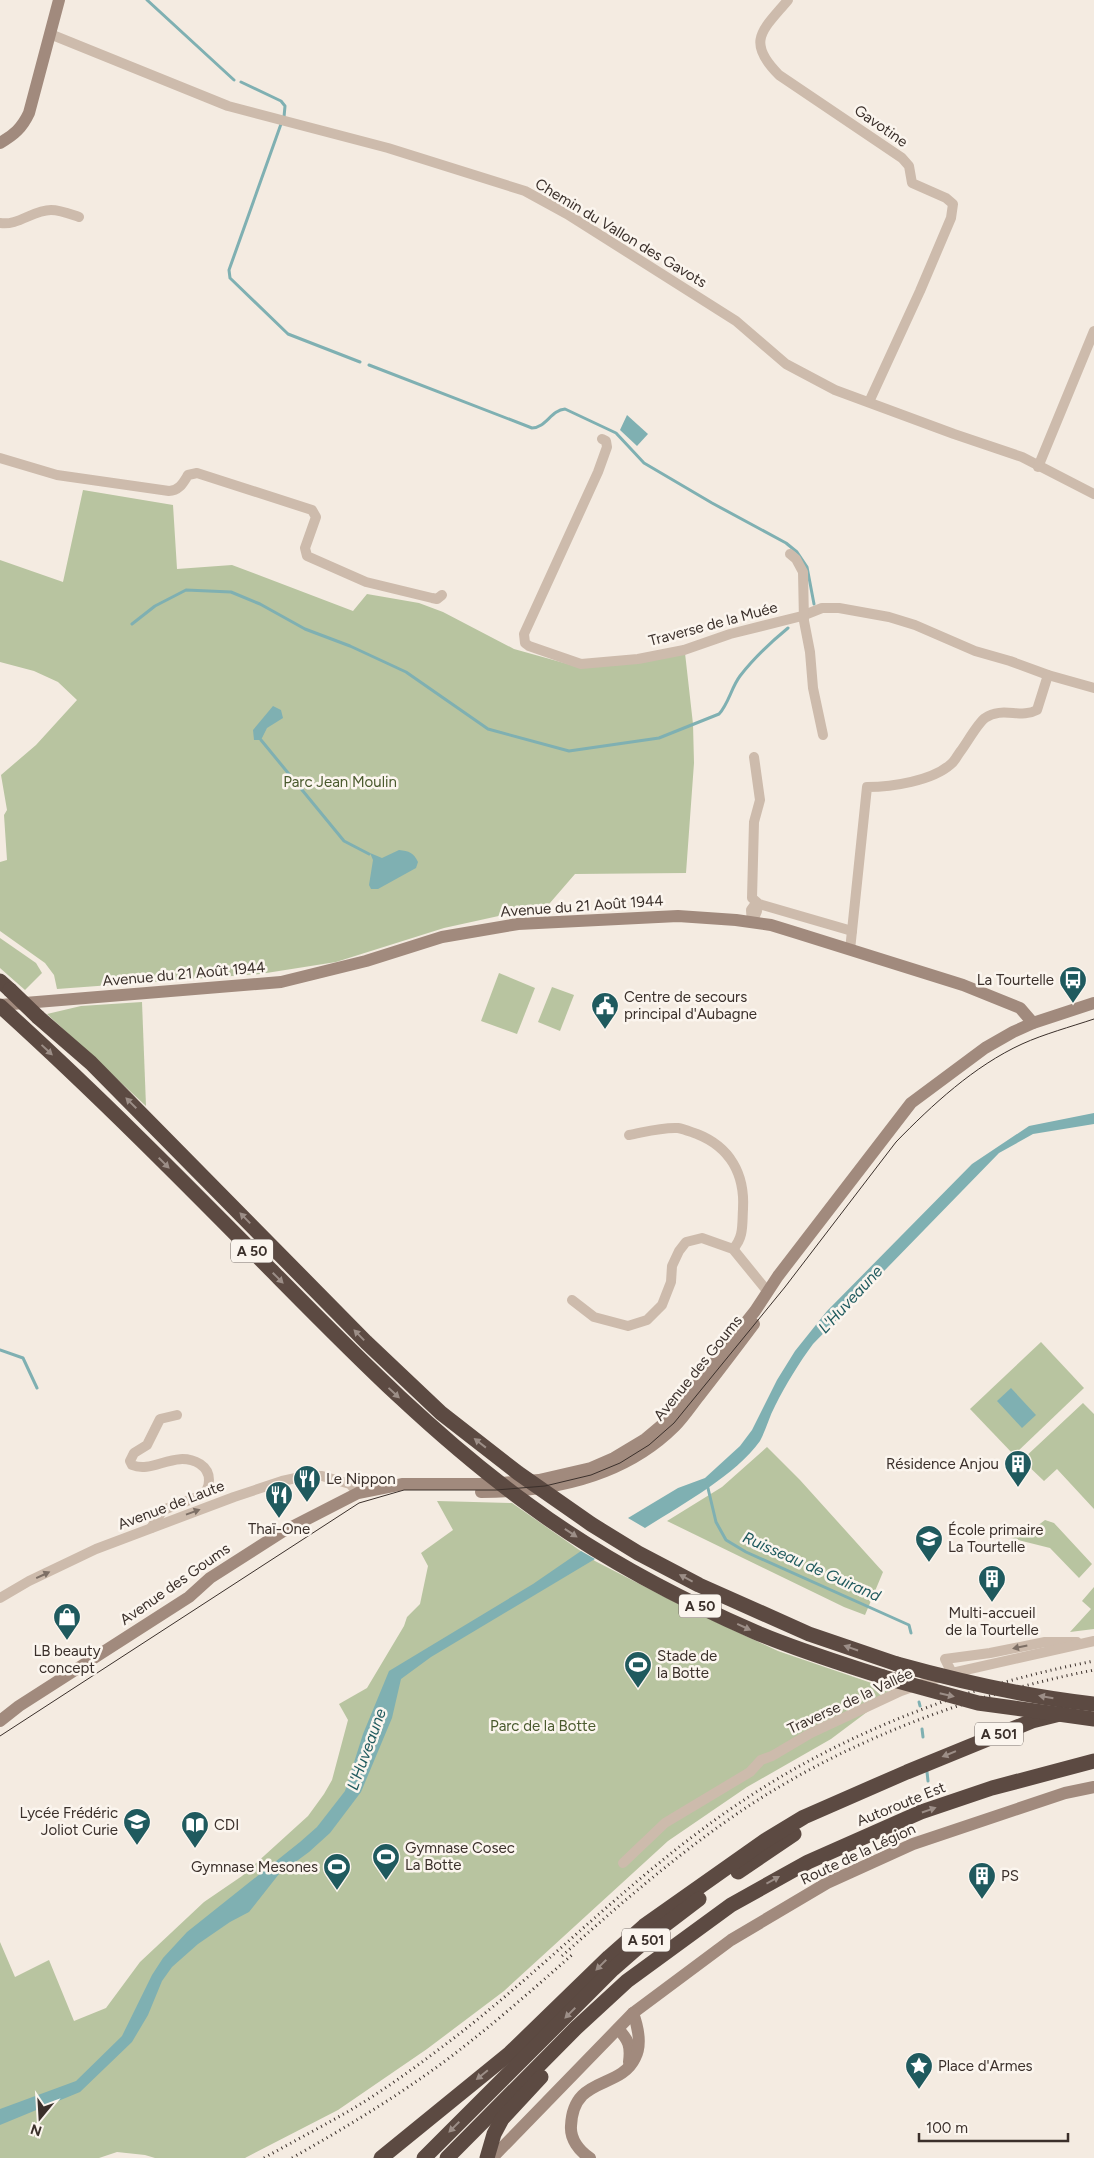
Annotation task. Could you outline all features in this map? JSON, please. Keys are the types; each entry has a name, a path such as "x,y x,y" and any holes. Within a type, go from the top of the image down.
{"highway":[{"name":"A 50","path":"5,985 38,1017 91,1063 366,1342 441,1413 560,1504 638,1553 699,1585 809,1634 897,1664 956,1680 1065,1701 1094,1704"},
{"name":"A 50","path":"0,1006 115,1114 367,1367 495,1486 647,1579 754,1632 883,1677 978,1703 1094,1719"},
{"name":"Autoroute Est","path":"906,1772 1032,1721 1094,1704"},
{"name":"Autoroute Est","path":"731,1905 808,1862 921,1812 992,1788 1094,1761"},
{"path":"381,2158 510,2053 609,1956 644,1926 766,1840 804,1818 906,1772"},
{"name":"A 501","path":"424,2158 613,1969 653,1934 711,1890 808,1825 906,1772"},
{"path":"487,2158 494,2134 502,2119 538,2081 612,2005 731,1905"},
{"name":"A 501","path":"447,2158 576,2028 627,1981 731,1905"}],"main road":[{"path":"0,143 18,132 29,114 59,0"},
{"name":"Avenue du 21 Août 1944","path":"0,1006 281,982 366,961 442,937 518,924 678,916 736,920 771,925 979,991 1020,1008 1033,1023"},
{"name":"Avenue des Goums","path":"0,1721 37,1693 190,1597 210,1578 282,1532 358,1493 376,1489 405,1492 543,1484 614,1458 644,1440 669,1419 911,1103 985,1048 1033,1023 1094,1003"},
{"name":"Route de la Légion","path":"492,2158 634,2013 712,1952 827,1883 942,1833 1065,1793 1094,1787"},
{"path":"590,2158 580,2150 570,2130 575,2104 589,2090 628,2070 636,2057 638,2046 638,2028 634,2013"},
{"path":"618,2029 626,2037 631,2047 628,2070"}],"street":[{"name":"Gavotine","path":"788,0 761,34 759,46 769,65 779,75 902,158 909,166 912,183 946,198 953,204 951,218 869,402"},
{"name":"Chemin du Vallon des Gavots","path":"50,34 228,106 388,148 525,191 567,214 736,322 786,364 835,390 1022,457 1038,467 1094,494"},
{"path":"0,222 19,220 36,213 51,210 79,217"},
{"path":"1038,467 1094,331"},
{"name":"Traverse de la Muée","path":"602,439 606,441 607,447 598,472 524,634 525,644 581,664 638,660 684,650 730,634 822,608 839,608 889,617 975,650 1010,660 1048,676 1094,688"},
{"path":"0,458 57,475 169,491 180,487 191,473 197,473 233,484 304,507 316,513 305,548 307,556 366,582 432,598 437,598 442,594"},
{"path":"790,554 796,559 803,572 805,614 813,688 823,735"},
{"path":"850,950 867,786 883,787 905,783 938,773 952,764 985,718 1001,711 1030,714 1037,710 1048,676"},
{"path":"752,923 757,911 756,902 752,895 754,822 760,800 754,757"},
{"path":"756,902 852,931"},
{"path":"629,1135 659,1129 680,1128 722,1147 733,1161 744,1195 741,1241 733,1249"},
{"path":"572,1300 594,1318 628,1326 647,1320 662,1305 671,1282 672,1266 679,1251 686,1242 702,1238 733,1249 768,1292"},
{"path":"150,1528 163,1510 200,1496 208,1488 208,1474 204,1468 192,1461 171,1459 137,1467 132,1465 130,1461 134,1453 147,1445 160,1419 177,1415"},
{"name":"Avenue de Laute","path":"0,1598 28,1581 96,1549 282,1481 305,1476 322,1476 350,1484 358,1493"},
{"path":"952,1673 945,1658 990,1653 1045,1642 1090,1642"},
{"name":"Traverse de la Vallée","path":"623,1863 665,1823 750,1772 761,1760 772,1756 811,1733 901,1692 952,1673 1090,1642"}],"green space":[{"name":"Parc Jean Moulin","path":"83,490 173,505 177,569 232,565 353,611 367,594 419,603 443,612 514,649 582,668 685,653 693,724 694,763 686,873 575,874 543,911 512,913 444,928 336,962 260,974 57,989 54,975 45,963 0,931 0,862 7,860 4,815 7,810 1,775 36,745 77,700 58,682 34,671 0,662 0,560 63,582"},
{"path":"0,938 36,963 42,973 25,990 0,968"},
{"path":"499,973 535,988 517,1034 481,1021"},
{"path":"552,987 574,995 560,1031 538,1022"},
{"path":"142,1002 146,1106 47,1014 81,1006"},
{"path":"1041,1342 1084,1388 1014,1455 970,1409"},
{"path":"1083,1403 1094,1414 1094,1509 1057,1469 1044,1481 1022,1460"},
{"path":"767,1447 800,1480 883,1572 865,1615 844,1607 667,1521 722,1487"},
{"name":"Parc de la Botte","path":"437,1501 512,1503 595,1561 688,1609 778,1651 895,1691 831,1739 747,1787 668,1841 504,1991 427,2049 338,2110 245,2158 155,2158 117,2152 99,2158 0,2158 0,1942 15,1977 49,1960 74,2021 106,2008 140,1962 204,1902 242,1876 308,1816 332,1780 348,1720 339,1704 367,1688 404,1626 407,1617 420,1604 428,1566 421,1553 453,1530"},
{"path":"1045,1520 1054,1523 1092,1564 1079,1578 1050,1548 1010,1538 1024,1536"},
{"path":"1094,1587 1094,1629 1070,1632 1091,1609 1082,1601"}],"water":[{"path":"627,415 648,434 637,446 620,430"},
{"path":"273,706 281,710 283,718 267,728 261,740 254,740 253,730"},
{"path":"399,850 415,856 418,862 416,868 378,889 371,889 369,885 373,860 370,853 382,858"},
{"name":"L'Huveaune","path":"1094,1113 1094,1124 1033,1134 999,1153 813,1344 773,1410 760,1441 737,1466 691,1500 645,1528 628,1518 678,1488 705,1478 740,1446 752,1430 777,1380 795,1351 827,1311 972,1164 1029,1126"},
{"path":"1011,1388 1036,1415 1022,1428 997,1401"},
{"name":"L'Huveaune","path":"581,1551 595,1559 431,1657 401,1679 392,1718 361,1792 330,1833 309,1852 279,1874 249,1912 230,1922 198,1944 172,1967 162,1981 148,2015 132,2042 80,2092 0,2125 0,2109 76,2081 122,2036 152,1975 163,1958 187,1932 317,1827 345,1791 363,1734 389,1671 533,1584"}],"waterway":[{"path":"147,0 234,80"},
{"path":"241,82 281,101 285,106 284,117"},
{"path":"281,124 229,270 230,278 288,334 360,362"},
{"path":"369,365 532,428 541,425 556,412 565,409 616,433 644,463 786,543 797,552 807,567 814,604"},
{"path":"132,624 155,606 186,590 231,592 260,604 305,629 350,646 406,672 488,729 569,751 659,738 719,714 745,670 762,651 788,628"},
{"path":"261,740 344,841 369,854"},
{"path":"0,1350 23,1358 37,1388"},
{"name":"Ruisseau de Guirand","path":"707,1484 716,1522 726,1540 746,1552 909,1625 911,1633"},
{"name":"Ruisseau de Guirand","path":"919,1702 920,1706"},
{"name":"Ruisseau de Guirand","path":"922,1729 923,1737"},
{"name":"Ruisseau de Guirand","path":"927,1772 928,1781"}],"tram line":[{"path":"0,1736 359,1503 404,1490 496,1490 545,1486 591,1475 620,1463 649,1445 674,1423 785,1287 896,1142 924,1114 955,1087 1004,1053 1039,1037 1094,1019"}],"railway":[{"path":"264,2158 354,2108 423,2061 498,2002 670,1854 744,1800 784,1775 826,1752 912,1713 1002,1683 1094,1661"},
{"path":"562,1956 629,1897 699,1841 747,1807 787,1782 828,1760 914,1722 1003,1692 1094,1670"},
{"path":"292,2158 368,2113 441,2064 492,2024 573,1954"}],"place":[{"name":"La Tourtelle","path":"1073,1004"},
{"name":"Centre de secours principal d'Aubagne","path":"605,1030"},
{"name":"Résidence Anjou","path":"1018,1488"},
{"name":"Le Nippon","path":"307,1503"},
{"name":"Thaï-One","path":"279,1519"},
{"name":"École primaire La Tourtelle","path":"929,1563"},
{"name":"Multi-accueil de la Tourtelle","path":"992,1603"},
{"name":"LB beauty concept","path":"67,1641"},
{"name":"Stade de la Botte","path":"638,1689"},
{"name":"Lycée Frédéric Joliot Curie","path":"137,1846"},
{"name":"CDI","path":"195,1849"},
{"name":"Gymnase Cosec La Botte","path":"386,1881"},
{"name":"Gymnase Mesones","path":"337,1891"},
{"name":"PS","path":"982,1900"},
{"name":"Place d'Armes","path":"919,2090"}]}
